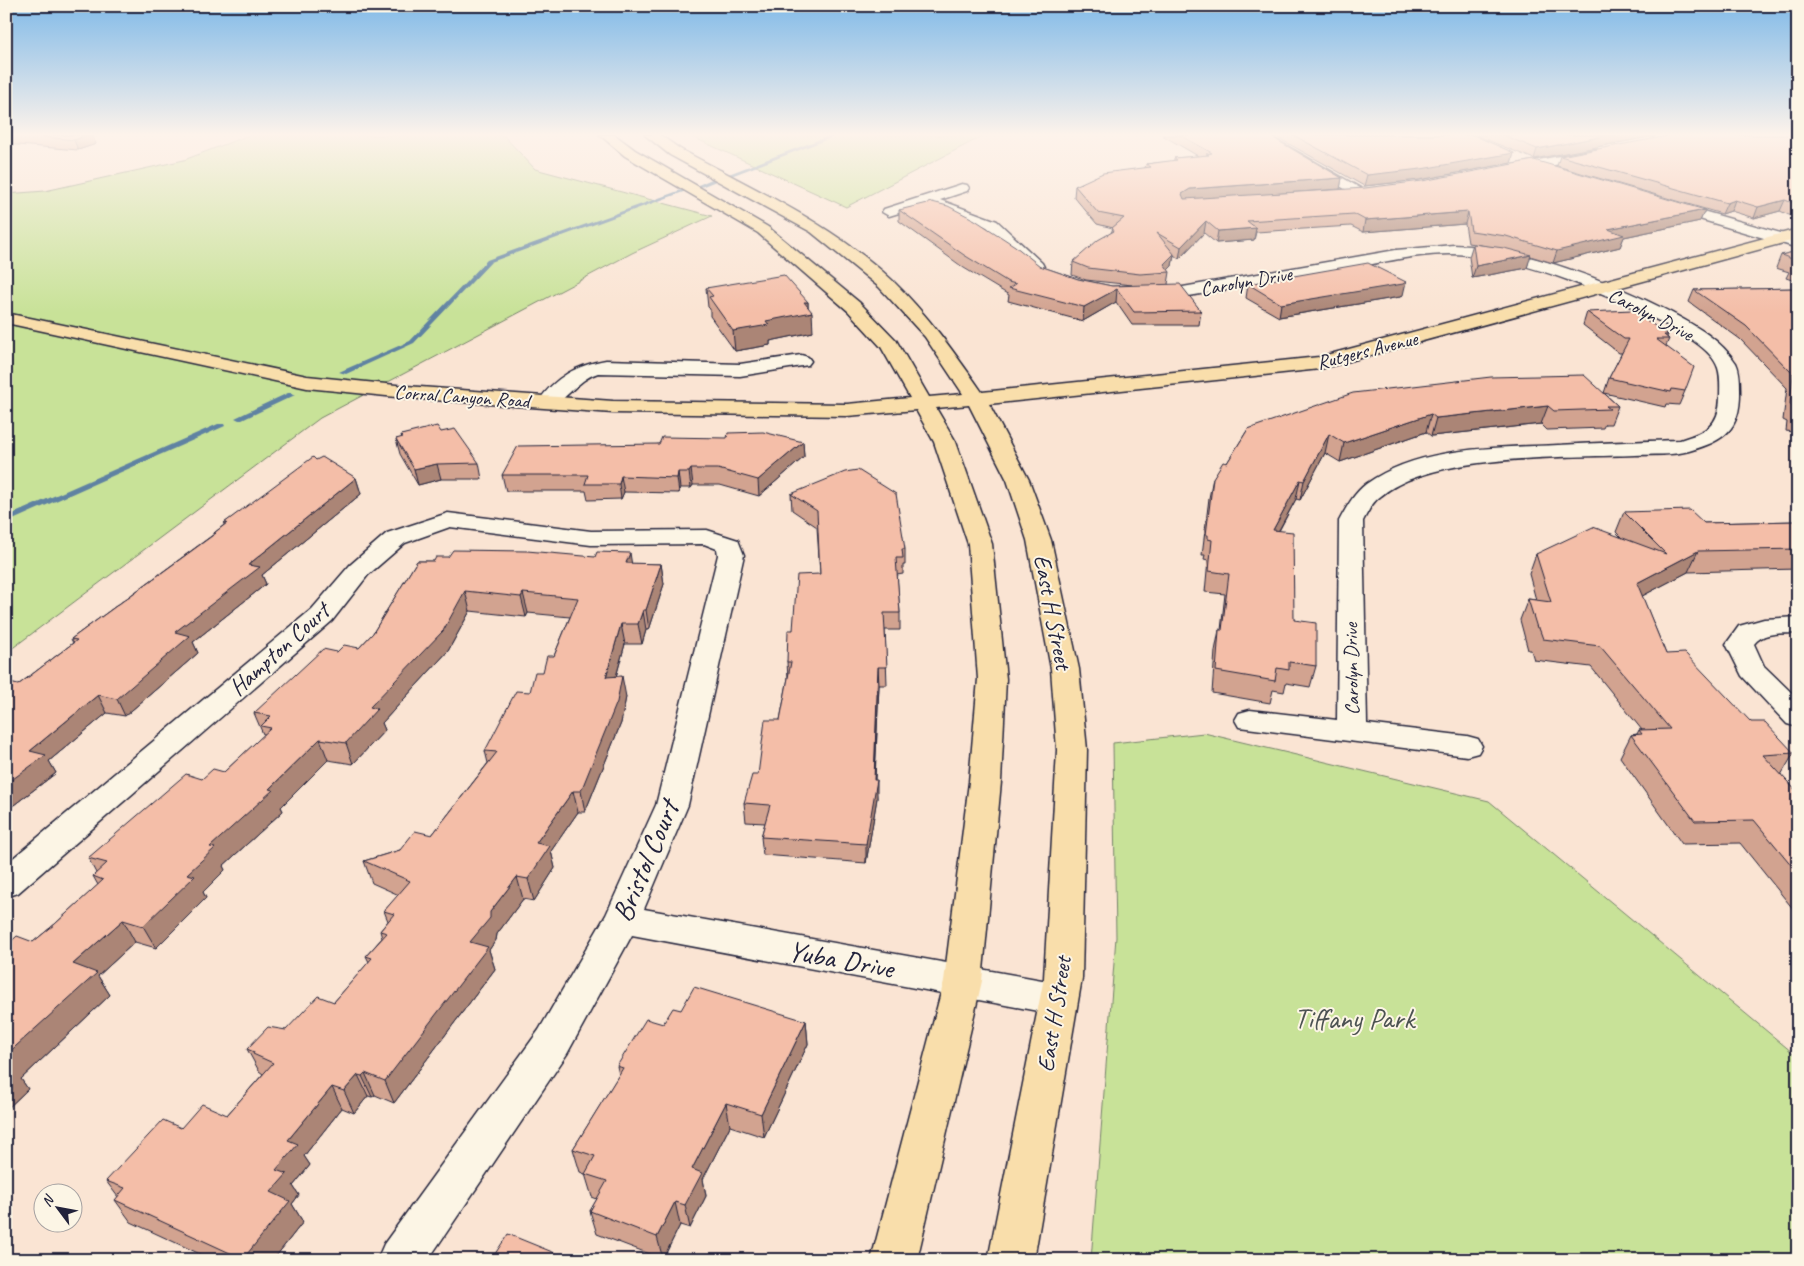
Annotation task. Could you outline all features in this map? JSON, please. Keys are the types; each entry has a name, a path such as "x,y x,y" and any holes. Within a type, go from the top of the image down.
{"main road":[{"path":"701,194 763,230 854,307 889,344 945,442 980,544 992,679 985,782 963,981 894,1260"},
{"name":"East H Street","path":"752,194 816,229 886,283 932,333 976,398 1018,480 1039,540 1065,669 1072,750 1063,978 1011,1260"},
{"name":"Rutgers Avenue","path":"924,403 1320,363 1793,238"},
{"name":"Corral Canyon Road","path":"6,318 307,382 406,392 612,407 827,410 924,403"}],"street":[{"path":"889,212 943,194"},
{"path":"1332,195 1343,194"},
{"path":"925,200 972,215 992,224 1029,263 1052,276"},
{"path":"1656,202 1793,238"},
{"name":"Carolyn Drive","path":"1131,293 1178,293 1442,249 1484,252 1513,257 1600,288 1654,310 1694,333 1721,356 1727,366 1730,400 1727,422 1712,436 1682,446 1470,458 1442,462 1391,479 1374,489 1359,506 1351,521 1352,733"},
{"path":"548,402 570,378 587,368 606,366 740,370 801,361"},
{"name":"Hampton Court","path":"6,884 322,614 359,570 396,538 448,520 590,538"},
{"name":"Bristol Court","path":"400,1260 553,1042 622,919 672,805 731,555 729,545 708,537 590,538"},
{"path":"1798,625 1764,627 1749,632 1740,644 1752,670 1798,717"},
{"name":"Carolyn Drive","path":"1250,720 1467,746"},
{"name":"Yuba Drive","path":"622,919 1059,999"}],"green space":[{"path":"6,194 629,194 712,216 632,253 320,418 6,653"},
{"path":"818,194 871,194 846,207"},
{"name":"Tiffany Park","path":"1204,733 1489,801 1798,1057 1798,1260 1091,1260 1116,937 1113,743"}],"building":[{"path":"1082,194 1182,194 1184,199 1265,194 1651,194 1705,210 1608,229 1624,235 1557,251 1506,236 1471,231 1468,212 1365,220 1354,214 1247,221 1256,228 1218,231 1206,221 1181,247 1157,233 1174,254 1164,264 1170,272 1140,274 1088,268 1073,262 1098,240 1114,231 1112,228 1124,218 1098,213"},
{"path":"1695,194 1798,194 1798,205 1785,200 1758,207 1735,200 1727,203"},
{"path":"932,202 948,206 975,220 1015,246 1040,266 1078,279 1112,286 1180,284 1201,311 1134,312 1117,289 1084,307 1009,288 1016,284 1008,282 964,255 899,210"},
{"path":"1473,244 1504,248 1531,255 1476,266"},
{"path":"1798,251 1798,261 1781,255"},
{"path":"1368,263 1406,282 1281,304 1248,284"},
{"path":"784,275 808,302 804,302 812,312 766,321 769,325 733,331 709,297 713,296 706,288"},
{"path":"1798,288 1798,417 1793,416 1794,407 1790,405 1793,374 1746,326 1694,290"},
{"path":"1632,310 1668,335 1664,335 1669,339 1656,339 1694,367 1685,391 1672,389 1671,392 1609,378 1629,339 1624,339 1587,312"},
{"path":"1584,375 1618,406 1606,406 1610,409 1554,411 1548,406 1436,418 1431,414 1344,443 1329,434 1304,481 1300,480 1273,530 1293,532 1294,620 1316,623 1316,666 1289,662 1289,670 1277,668 1275,681 1216,671 1219,630 1222,630 1229,574 1209,571 1212,540 1208,539 1208,535 1206,535 1213,478 1223,462 1227,463 1248,429 1353,393 1491,377"},
{"path":"437,426 441,432 455,429 479,463 437,464 414,469 396,439 403,437 401,435"},
{"path":"763,432 803,442 758,480 718,469 691,469 689,472 678,472 677,478 621,476 619,484 585,484 588,475 502,475 518,446 659,444 662,437 727,438 728,433"},
{"path":"313,457 316,460 322,457 356,478 248,565 260,567 175,632 190,636 117,699 98,695 30,751 46,755 6,784 6,682 18,685 77,640 71,639 216,533 214,533 227,523 224,523"},
{"path":"858,470 896,494 905,549 902,549 903,558 896,558 900,613 884,613 887,667 878,667 874,780 877,780 866,844 761,837 770,805 744,803 752,775 758,775 765,720 780,720 791,662 787,662 788,630 793,630 797,575 820,574 817,511 791,494 845,472"},
{"path":"1690,510 1704,523 1798,521 1798,549 1698,551 1637,583 1666,654 1685,653 1751,722 1765,722 1794,753 1763,755 1798,793 1798,873 1754,820 1695,821 1631,735 1642,734 1639,730 1670,729 1600,646 1543,639 1539,628 1537,628 1528,599 1551,602 1536,554 1593,527 1666,554 1624,512"},
{"path":"453,550 527,551 595,557 597,552 630,553 626,563 661,564 646,610 643,610 638,624 621,624 606,677 622,676 617,702 581,791 573,791 536,843 550,846 528,879 517,877 490,912 490,918 470,942 488,947 385,1081 365,1073 362,1076 358,1075 344,1091 332,1087 288,1140 298,1144 276,1170 287,1174 271,1192 290,1201 243,1259 115,1200 125,1188 106,1181 163,1120 181,1128 202,1104 227,1115 273,1063 253,1054 254,1052 247,1049 268,1027 286,1030 318,996 334,1002 372,958 366,956 387,933 380,931 394,914 384,911 410,881 364,861 400,850 415,831 432,835 497,752 485,751 516,691 530,692 535,672 543,672 547,656 554,656 578,598 523,593 521,597 465,591 443,631 370,707 377,709 346,743 320,739 269,789 273,790 210,847 215,848 187,874 195,876 143,926 123,920 73,964 97,973 6,1055 6,946 17,936 33,942 55,924 103,880 93,876 107,863 88,858 186,774 202,779 213,769 224,772 271,728 261,726 271,716 254,713 323,649 337,652 344,645 359,648 373,633 417,561 434,561 436,557 448,557"},
{"path":"694,987 806,1021 761,1114 726,1103 692,1169 702,1173 685,1205 675,1202 657,1237 590,1211 607,1181 585,1174 595,1156 573,1149 623,1068 617,1066 646,1019 663,1024 673,1008 681,1010"},
{"path":"6,1065 12,1067 6,1072"},
{"path":"508,1234 572,1260 491,1260"},
{"path":"108,1255 118,1260 104,1260"}],"waterway":[{"path":"343,372 412,342 489,261 674,194"},
{"path":"239,418 291,395"},
{"path":"6,520 221,426"}]}
